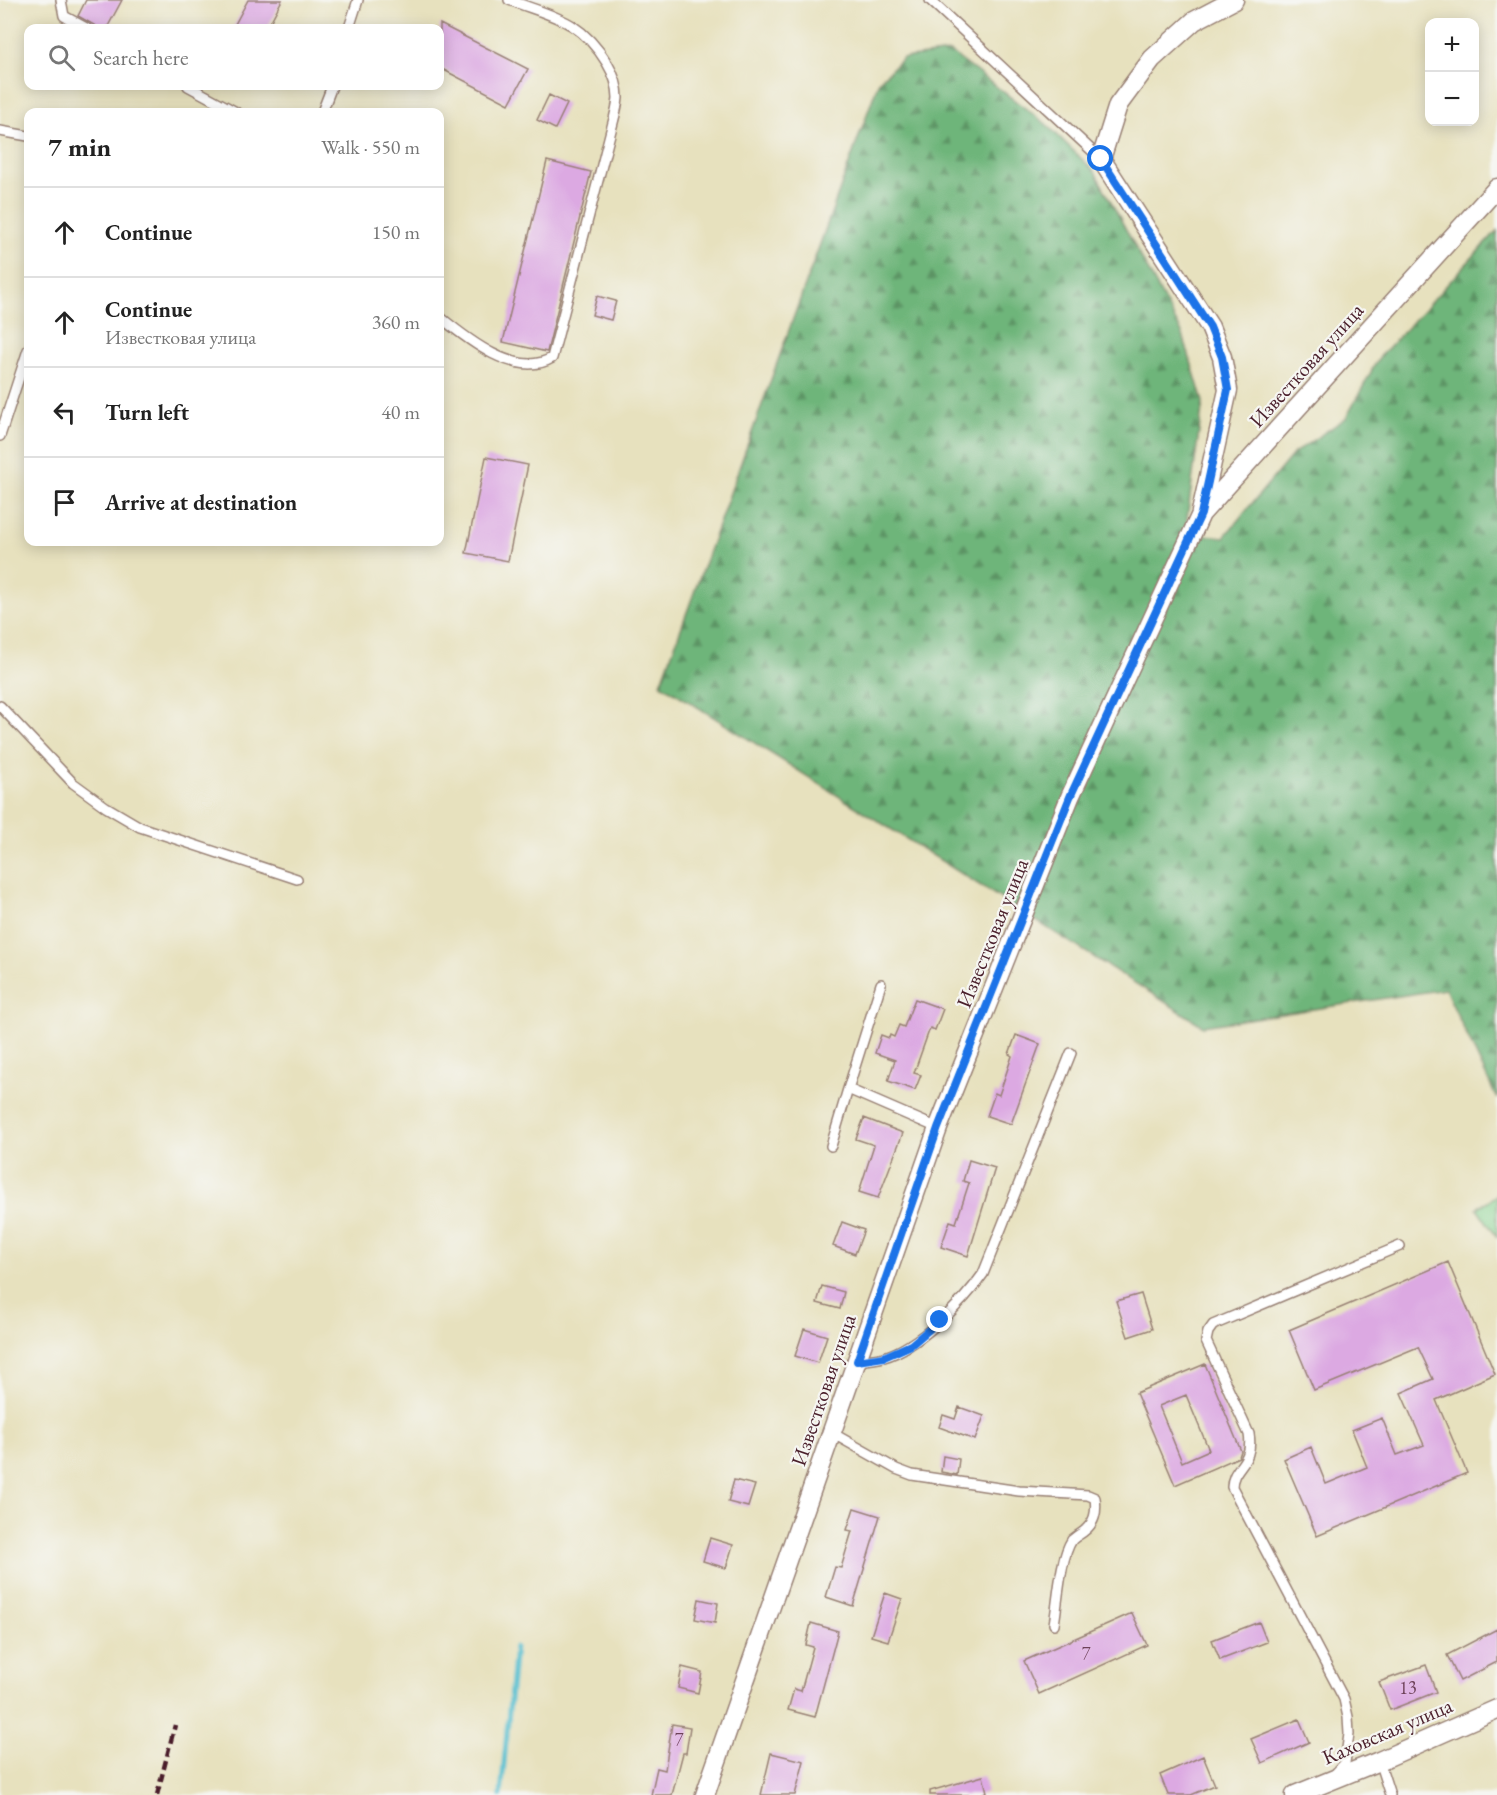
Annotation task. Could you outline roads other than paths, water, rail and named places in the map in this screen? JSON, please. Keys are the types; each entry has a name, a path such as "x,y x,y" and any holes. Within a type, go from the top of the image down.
{"street":[{"path":"1201,514 1228,390 1222,357 1210,327 1101,159 1118,105 1152,59 1194,21 1234,0"},
{"name":"Известковая улица","path":"705,1795 938,1128 1070,797 1201,514 1497,188"},
{"name":"Каховская улица","path":"1295,1795 1497,1709"}],"lane":[{"path":"61,0 64,16 79,24"},
{"path":"350,24 358,0"},
{"path":"444,320 489,352 520,364 543,364 552,358 618,97 613,74 596,45 580,30 562,19 509,0"},
{"path":"930,0 1101,159"},
{"path":"195,90 229,108"},
{"path":"324,108 330,90"},
{"path":"0,131 24,135"},
{"path":"0,436 24,362"},
{"path":"0,706 73,783 114,812 140,827 297,879"},
{"path":"831,1146 881,984"},
{"path":"857,1361 884,1357 911,1345 963,1300 978,1281 988,1263 1071,1053"},
{"path":"848,1089 938,1128"},
{"path":"1328,1781 1345,1763 1348,1717 1344,1699 1232,1486 1232,1480 1249,1456 1249,1434 1206,1341 1208,1332 1214,1325 1400,1246"},
{"path":"832,1433 896,1469 912,1475 1019,1491 1088,1495 1095,1498 1094,1519 1089,1528 1073,1539 1064,1560 1054,1624"},
{"path":"1378,1761 1390,1795"}],"waterway":[{"path":"501,1795 515,1647"}],"railway":[{"path":"157,1795 175,1725"}]}
